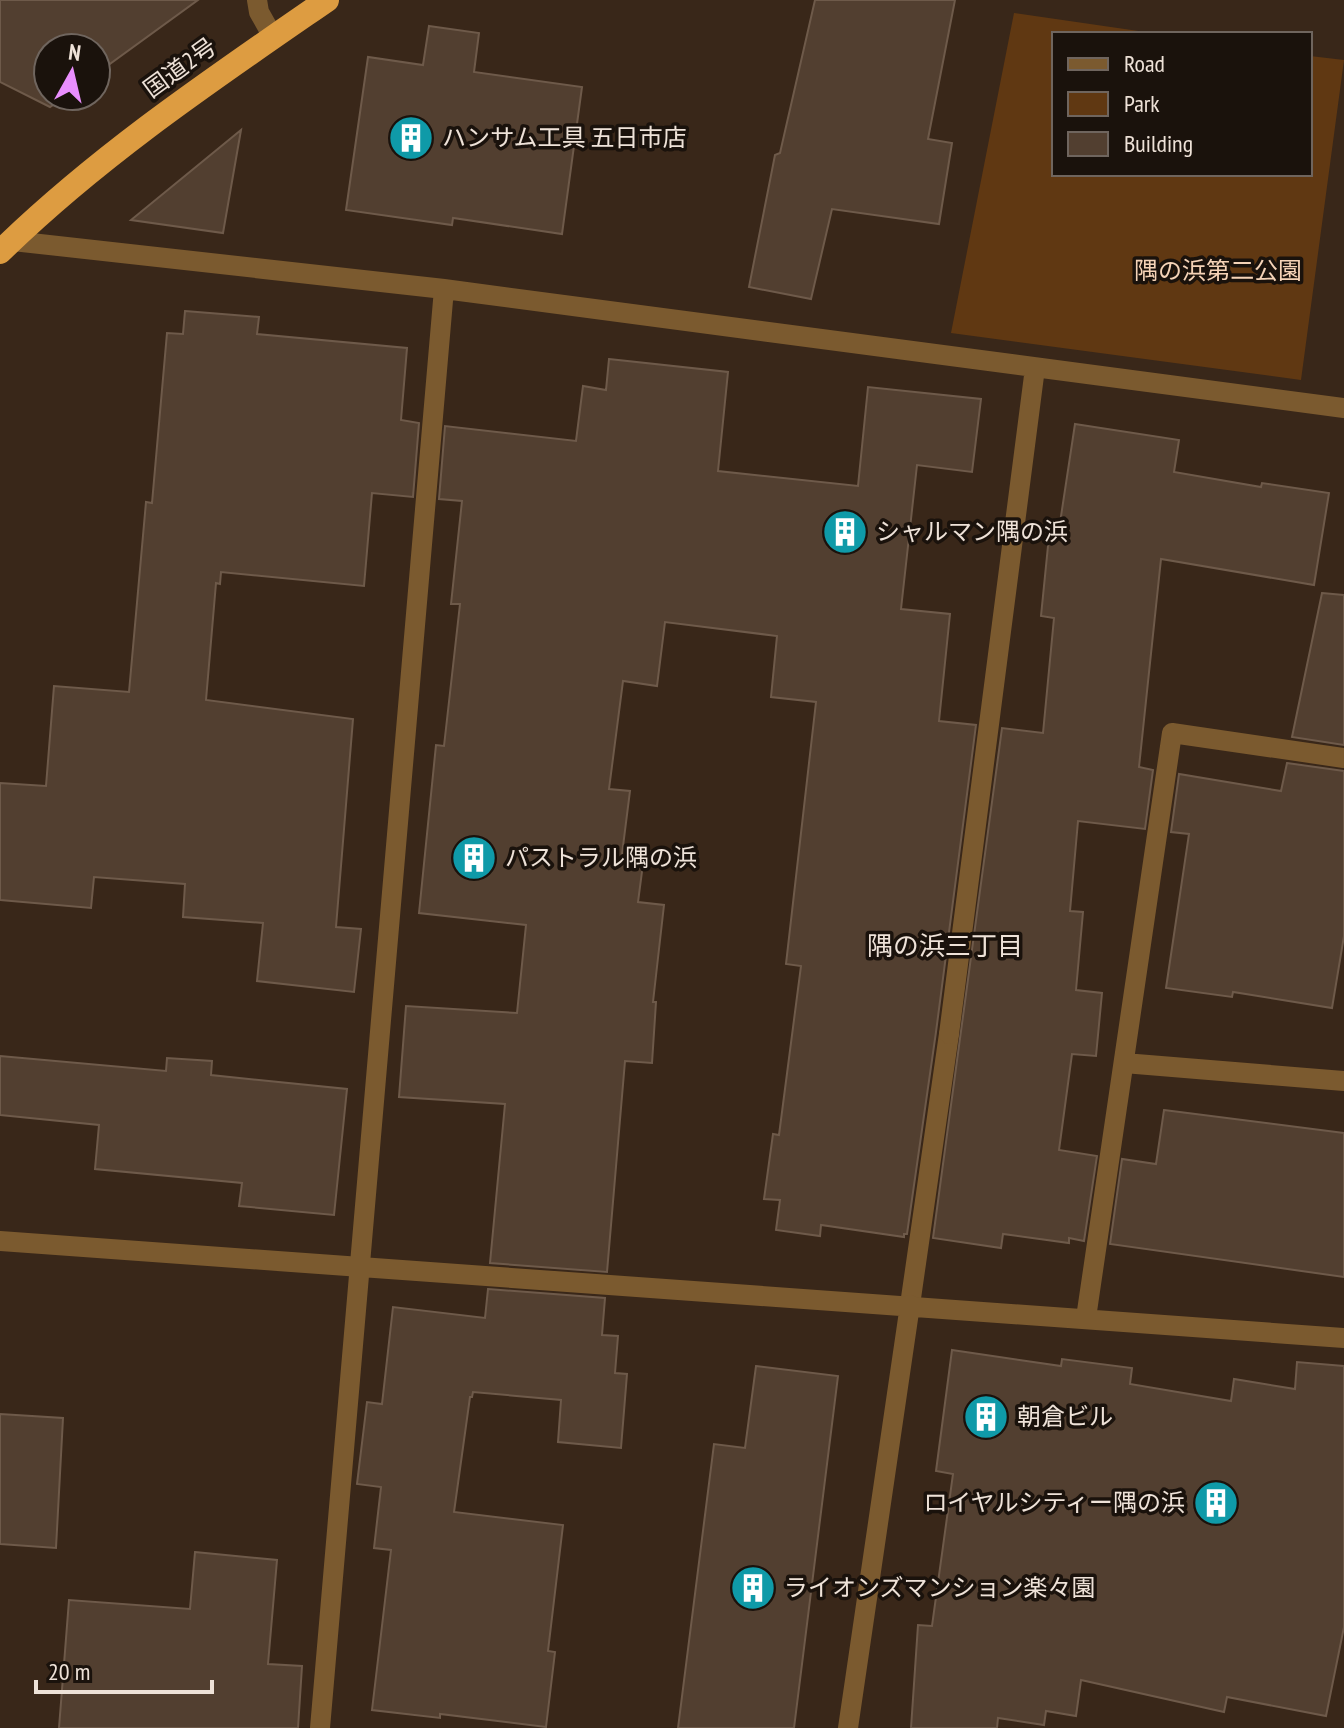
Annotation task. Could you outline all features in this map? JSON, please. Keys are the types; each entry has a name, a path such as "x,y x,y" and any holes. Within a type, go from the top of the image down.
{"highway":[{"name":"国道2号","path":"6,247 108,158 216,75 327,0"}],"street":[{"path":"257,0 259,12 273,37"},
{"path":"6,247 444,289 1344,408"},
{"path":"320,1728 444,289"},
{"path":"848,1728 949,1034 1035,368"},
{"path":"1086,1318 1172,733 1344,758"},
{"path":"1124,1063 1344,1081"},
{"path":"0,1241 1344,1338"}],"green space":[{"name":"隅の浜第二公園","path":"1014,13 1145,32 1052,32 1052,176 1312,176 1312,56 1344,60 1301,380 951,333"}],"building":[{"path":"0,0 198,0 112,62 112,32 32,32 32,98 0,82"},
{"path":"815,0 955,0 928,139 952,143 939,224 832,209 811,299 749,287 775,155 780,153"},
{"path":"429,26 479,33 474,72 582,87 562,234 453,218 452,225 346,210 368,57 423,65"},
{"path":"241,130 223,233 131,220"},
{"path":"185,311 259,317 257,334 407,348 401,420 419,423 413,497 372,493 364,586 221,572 220,584 216,583 206,700 353,719 336,927 361,929 354,992 257,981 263,923 183,917 185,884 94,877 91,908 0,900 0,783 46,786 54,686 129,692 146,502 152,503 167,333 183,334"},
{"path":"609,359 728,372 718,471 858,486 868,387 981,399 972,472 917,465 901,609 950,614 939,721 976,725 936,1032 907,1234 904,1237 821,1225 820,1236 776,1230 780,1200 764,1199 773,1134 779,1135 801,966 786,964 816,702 771,697 777,636 665,622 657,686 623,681 609,789 630,791 621,862 643,864 638,902 664,905 653,1002 656,1002 652,1063 625,1061 607,1272 490,1263 505,1104 399,1097 406,1006 517,1013 526,925 419,913 436,745 444,746 460,604 451,604 462,501 439,499 445,426 576,441 583,386 606,390"},
{"path":"1075,424 1179,440 1174,472 1261,487 1262,483 1329,493 1314,585 1161,559 1139,767 1153,770 1145,829 1078,821 1070,911 1083,912 1076,990 1102,993 1096,1056 1072,1054 1059,1150 1097,1156 1084,1241 1069,1238 1069,1243 1003,1234 1001,1248 933,1238 1002,728 1043,733 1054,618 1041,616 1049,536 1058,536"},
{"path":"1322,593 1344,595 1344,745 1292,737"},
{"path":"1287,763 1344,771 1344,936 1332,1008 1233,992 1232,997 1166,988 1189,834 1171,832 1179,774 1281,791"},
{"path":"0,1056 166,1071 167,1058 212,1061 211,1075 347,1089 334,1215 239,1206 242,1183 95,1169 99,1125 0,1115"},
{"path":"1164,1110 1344,1133 1344,1277 1110,1244 1122,1159 1156,1164"},
{"path":"488,1289 605,1298 602,1335 618,1336 615,1373 627,1374 621,1448 558,1442 561,1400 473,1392 470,1397 454,1512 563,1525 548,1651 555,1652 546,1727 440,1714 440,1718 372,1710 391,1550 374,1548 381,1487 357,1484 367,1402 382,1404 393,1307 485,1318"},
{"path":"952,1350 1061,1366 1062,1359 1132,1368 1130,1384 1231,1401 1234,1379 1295,1389 1297,1362 1344,1366 1344,1627 1326,1716 1227,1697 1224,1712 1081,1680 1076,1716 1046,1711 1044,1725 998,1718 997,1728 911,1728 918,1625 932,1626 953,1474 936,1471"},
{"name":"ライオンズマンション楽々園","path":"756,1366 838,1376 794,1728 678,1728 714,1444 745,1448"},
{"path":"0,1414 63,1418 56,1548 0,1544"},
{"path":"195,1552 277,1560 268,1664 302,1666 298,1728 59,1728 69,1600 190,1609"}],"place":[{"name":"ハンサム工具 五日市店","path":"411,138"},
{"name":"シャルマン隅の浜","path":"845,532"},
{"name":"パストラル隅の浜","path":"474,858"},
{"name":"朝倉ビル","path":"986,1417"},
{"name":"ロイヤルシティー隅の浜","path":"1216,1503"},
{"name":"ライオンズマンション楽々園","path":"753,1588"}],"district":[{"name":"隅の浜三丁目","path":"945,946"}]}
